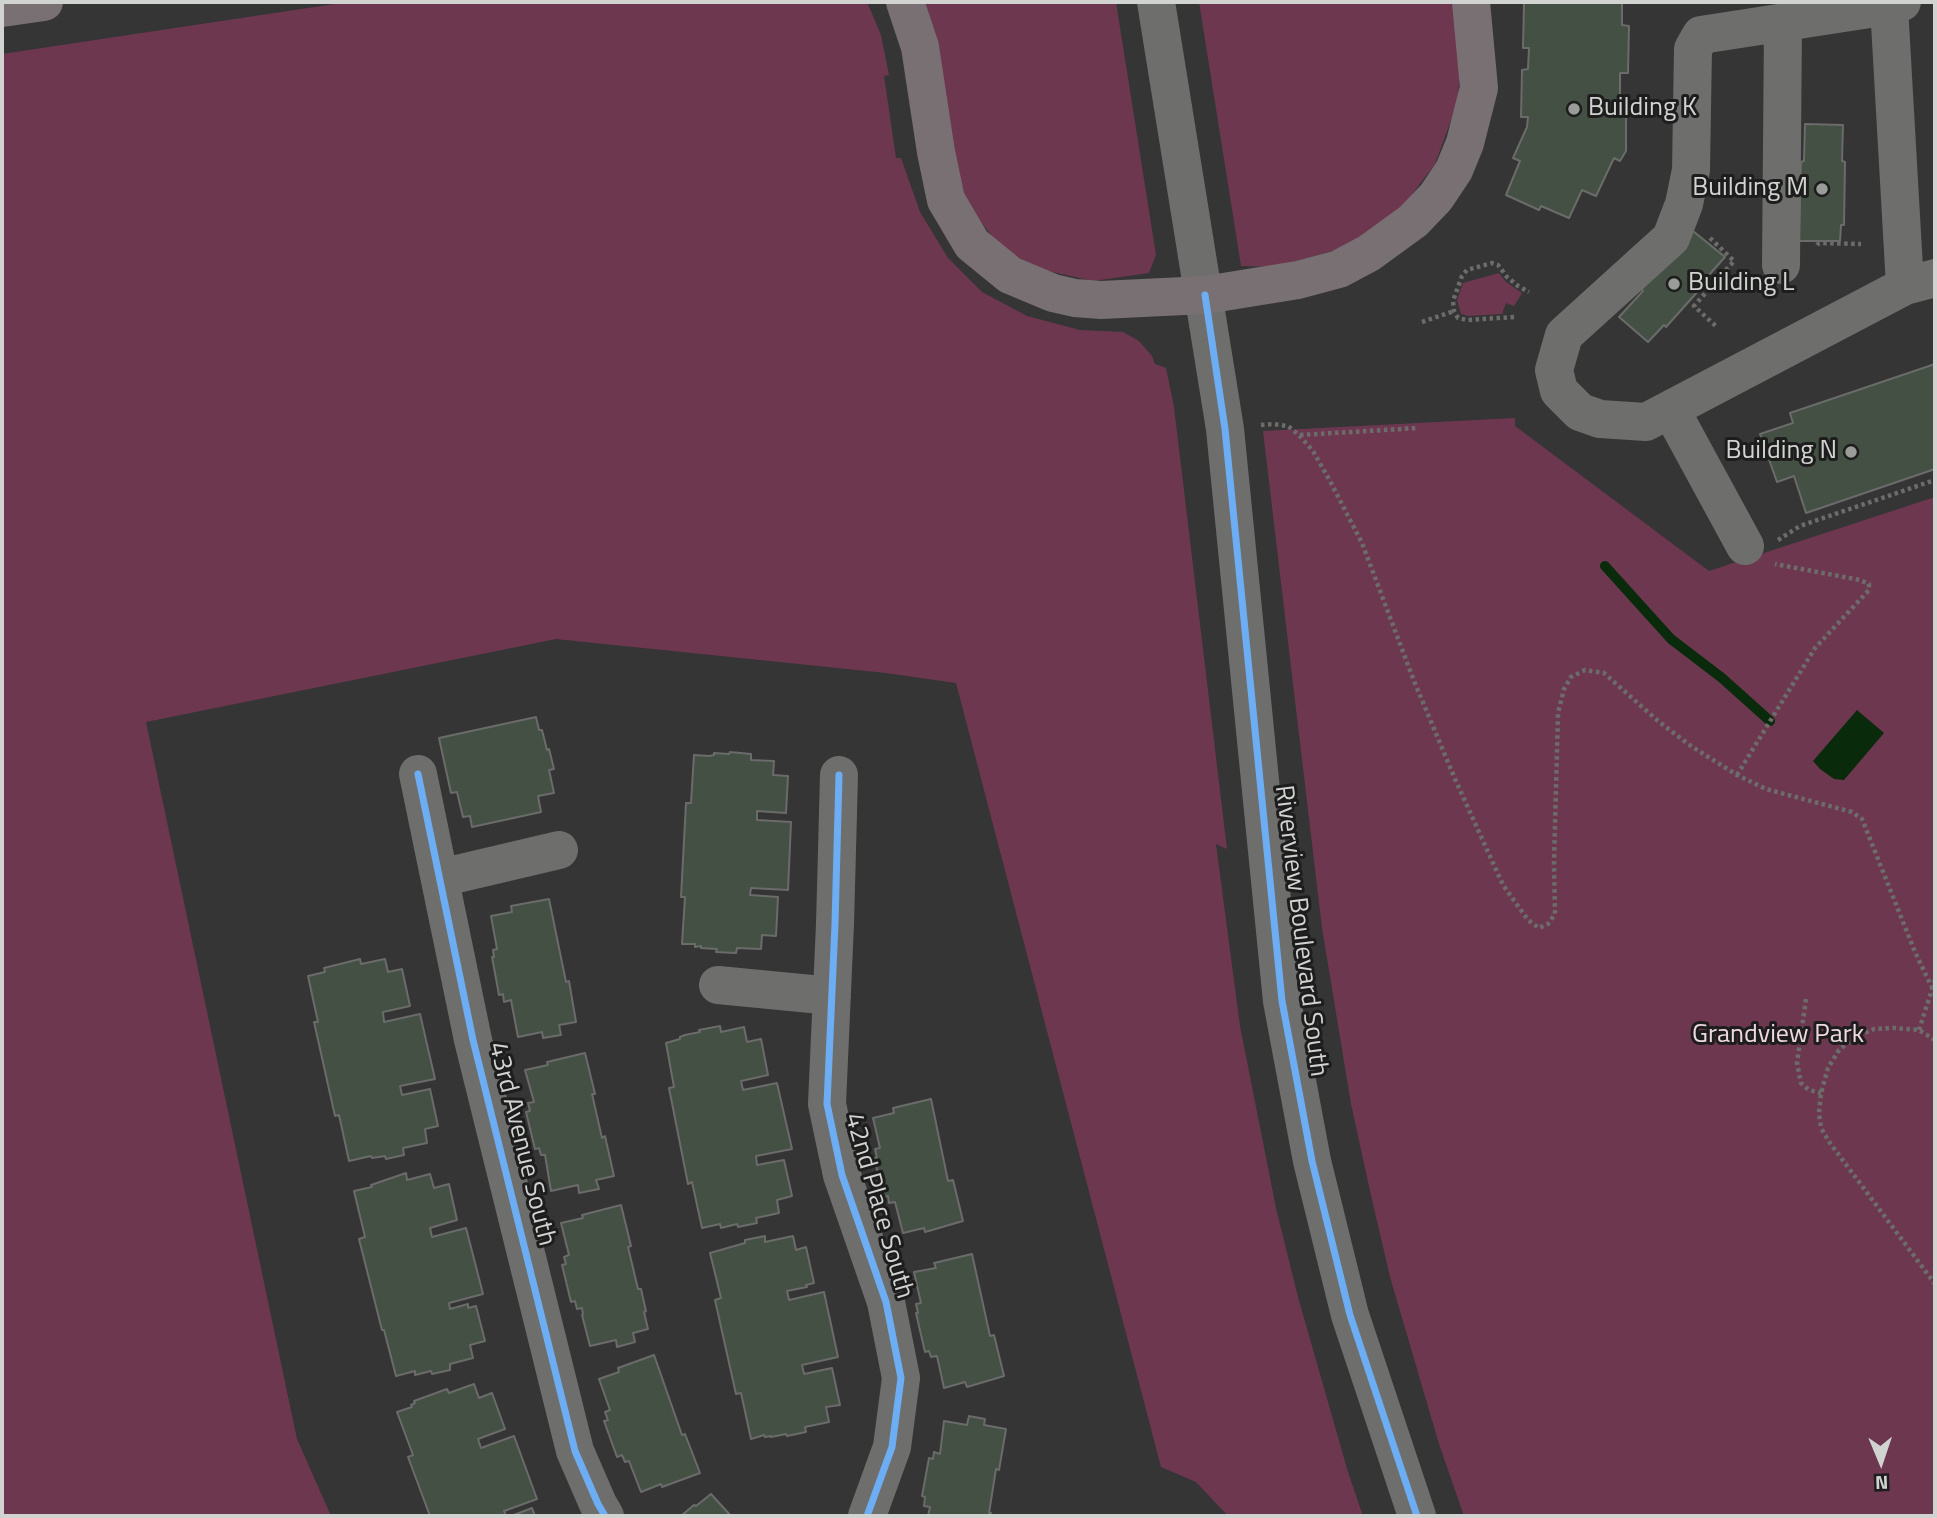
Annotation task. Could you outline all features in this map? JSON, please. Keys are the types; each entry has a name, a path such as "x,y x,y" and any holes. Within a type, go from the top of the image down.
{"main road":[{"path":"2,8 44,2"},
{"path":"905,2 920,47 946,200 972,244 1010,275 1052,293 1101,300 1205,295 1298,280 1339,269 1388,241 1413,221 1454,170 1465,143 1479,88 1471,2"}],"street":[{"name":"Riverview Boulevard South","path":"1156,4 1225,429 1282,1002 1312,1161 1350,1315 1417,1516"},
{"path":"1895,4 1920,282 1646,422 1600,419 1580,412 1559,391 1554,370 1564,335 1671,238 1684,204 1691,170 1693,49 1701,35 1783,23 1895,4"},
{"path":"1782,265 1783,23"},
{"path":"1671,410 1762,550"},
{"name":"43rd Avenue South","path":"418,774 474,1040 575,1451 605,1516"},
{"name":"42nd Place South","path":"839,775 827,1104 842,1175 886,1302 901,1378 892,1447 867,1516"},
{"path":"440,878 559,850"},
{"path":"718,985 832,996"}],"path":[{"path":"1710,238 1734,261 1695,306 1718,328"},
{"path":"1825,243 1861,244"},
{"path":"1514,317 1467,320 1458,318 1453,301 1462,276 1467,270 1492,263 1498,265 1507,277 1529,292"},
{"path":"1422,322 1454,311"},
{"path":"1253,425 1288,426 1313,451 1362,543 1414,681 1503,885 1528,920 1539,928 1548,924 1555,914 1558,713 1564,689 1571,677 1585,670 1604,673 1658,721 1737,775 1766,789 1852,812 1862,819 1915,952 1935,994"},
{"path":"1299,435 1418,428"},
{"path":"1762,550 1800,526 1935,480"},
{"path":"1737,775 1815,648 1869,590 1869,584 1860,580 1762,550"},
{"path":"1919,1030 1935,980"},
{"path":"1806,999 1797,1063 1801,1083 1809,1090 1821,1093"},
{"path":"1935,1040 1919,1030 1874,1029 1855,1037 1839,1050 1828,1068 1819,1113 1821,1128 1830,1143 1935,1284"}],"green space":[{"path":"348,2 867,2 881,35 889,75 884,76 896,158 901,158 920,212 948,258 982,292 1027,316 1080,330 1123,332 1139,341 1152,356 1155,364 1166,368 1174,407 1227,849 1216,844 1240,1026 1276,1208 1298,1297 1363,1516 1228,1516 1196,1482 1161,1467 956,683 886,673 556,639 146,722 297,1439 331,1516 2,1516 2,54"},
{"path":"920,2 1116,2 1156,255 1149,273 1093,281 1035,268 998,244 971,209 958,181"},
{"path":"1199,2 1453,2 1461,52 1458,101 1435,164 1401,209 1353,245 1276,267 1241,266"},
{"path":"1499,273 1506,282 1522,293 1514,306 1506,303 1502,314 1461,314 1457,300 1463,283"},
{"name":"Grandview Park","path":"1515,418 1515,426 1709,571 1935,497 1935,1516 1464,1516 1439,1444 1390,1277 1351,1104 1322,928 1263,431"}],"shaded area":[{"path":"1857,710 1884,733 1844,780 1834,779 1813,761"}],"building":[{"name":"Building K","path":"1622,2 1622,25 1629,26 1628,73 1620,73 1620,100 1626,102 1626,151 1620,161 1614,158 1596,196 1582,190 1569,218 1541,206 1539,210 1506,195 1520,161 1513,158 1527,127 1528,117 1521,117 1522,70 1528,69 1529,48 1523,48 1524,3"},
{"name":"Building M","path":"1805,124 1843,125 1844,225 1841,225 1840,241 1799,241"},
{"name":"Building L","path":"1693,231 1725,257 1666,327 1664,325 1648,342 1619,317 1643,291 1640,288"},
{"name":"Building N","path":"1935,364 1935,469 1806,513 1794,476 1777,482 1760,434 1793,423 1790,413"},
{"path":"536,717 554,769 549,770 554,793 538,796 541,812 472,827 470,816 463,817 457,792 451,793 439,738"},
{"path":"730,752 751,754 751,760 774,761 773,775 788,776 786,813 757,811 757,820 791,822 788,890 751,888 750,895 778,897 776,936 762,935 761,949 737,948 736,953 716,952 717,949 682,944 685,897 681,897 686,803 691,803 694,755 709,756"},
{"path":"549,899 576,1022 559,1025 561,1035 543,1038 542,1032 518,1037 511,1000 504,1002 503,994 499,995 492,957 493,950 497,949 491,916 512,912 511,906"},
{"path":"360,959 361,964 385,959 388,972 402,969 410,1006 383,1012 384,1022 420,1014 435,1079 400,1086 402,1095 430,1089 438,1126 425,1129 427,1143 403,1148 404,1155 386,1159 385,1156 371,1156 349,1161 339,1115 335,1116 314,1022 318,1022 308,976 325,972 324,968"},
{"path":"720,1026 721,1032 744,1027 747,1042 761,1039 768,1075 741,1081 743,1090 777,1083 792,1149 756,1156 757,1165 784,1160 792,1196 777,1200 779,1213 756,1218 757,1223 721,1228 720,1224 702,1228 692,1182 688,1184 669,1088 674,1087 666,1043 700,1032 699,1030"},
{"path":"585,1053 602,1138 605,1136 614,1176 596,1180 599,1189 579,1193 578,1185 551,1191 545,1155 541,1155 539,1148 535,1149 526,1112 530,1111 528,1103 534,1102 525,1070"},
{"path":"931,1099 948,1181 953,1180 963,1221 925,1232 924,1228 903,1233 895,1202 889,1203 888,1196 884,1197 874,1158 877,1158 875,1149 880,1148 873,1118 894,1113 893,1108"},
{"path":"406,1173 407,1180 430,1174 434,1188 449,1184 457,1220 430,1228 432,1237 466,1228 483,1294 449,1303 450,1309 468,1304 468,1308 476,1306 485,1341 470,1345 473,1358 450,1364 450,1370 415,1375 415,1371 396,1376 359,1239 365,1237 354,1191 372,1187 371,1185"},
{"path":"621,1205 648,1329 633,1333 635,1342 617,1347 616,1340 590,1346 582,1308 577,1309 575,1301 571,1302 562,1265 566,1264 564,1257 569,1255 561,1223"},
{"path":"765,1236 765,1242 793,1236 796,1250 806,1247 814,1283 787,1291 789,1300 824,1292 838,1357 802,1365 804,1374 832,1368 840,1405 826,1407 829,1422 805,1427 806,1432 787,1436 764,1435 751,1439 741,1393 736,1394 715,1300 721,1298 710,1253"},
{"path":"972,1254 990,1336 994,1335 1004,1376 967,1387 965,1382 944,1388 937,1356 931,1357 929,1351 925,1352 916,1313 916,1304 921,1303 914,1272 936,1268 934,1263"},
{"path":"654,1355 682,1435 685,1434 700,1473 641,1492 629,1461 625,1462 622,1455 617,1457 604,1421 608,1420 605,1412 610,1410 599,1379 619,1372 618,1368"},
{"path":"474,1384 479,1398 492,1393 505,1429 478,1439 481,1448 514,1436 537,1499 504,1511 506,1516 430,1516 408,1457 413,1455 397,1412 412,1407 414,1401 447,1389 449,1393"},
{"path":"969,1416 985,1419 984,1425 1006,1429 999,1470 996,1469 990,1516 928,1516 930,1507 924,1506 925,1497 922,1496 929,1458 933,1459 934,1452 940,1454 944,1421 967,1425"},
{"path":"711,1494 731,1516 681,1516 694,1505"},
{"path":"532,1508 535,1516 511,1516"}],"waterway":[{"path":"1605,566 1671,639 1722,678 1770,721"}],"cycle path":[{"path":"1205,295 1225,429 1282,1001 1312,1161 1350,1315 1417,1516"},
{"path":"418,774 473,1040 575,1451 605,1516"},
{"path":"839,775 827,1104 842,1175 886,1302 901,1378 892,1447 867,1516"}],"place":[{"name":"Building K","path":"1574,109"},
{"name":"Building M","path":"1822,189"},
{"name":"Building L","path":"1674,284"},
{"name":"Building N","path":"1851,452"}]}
